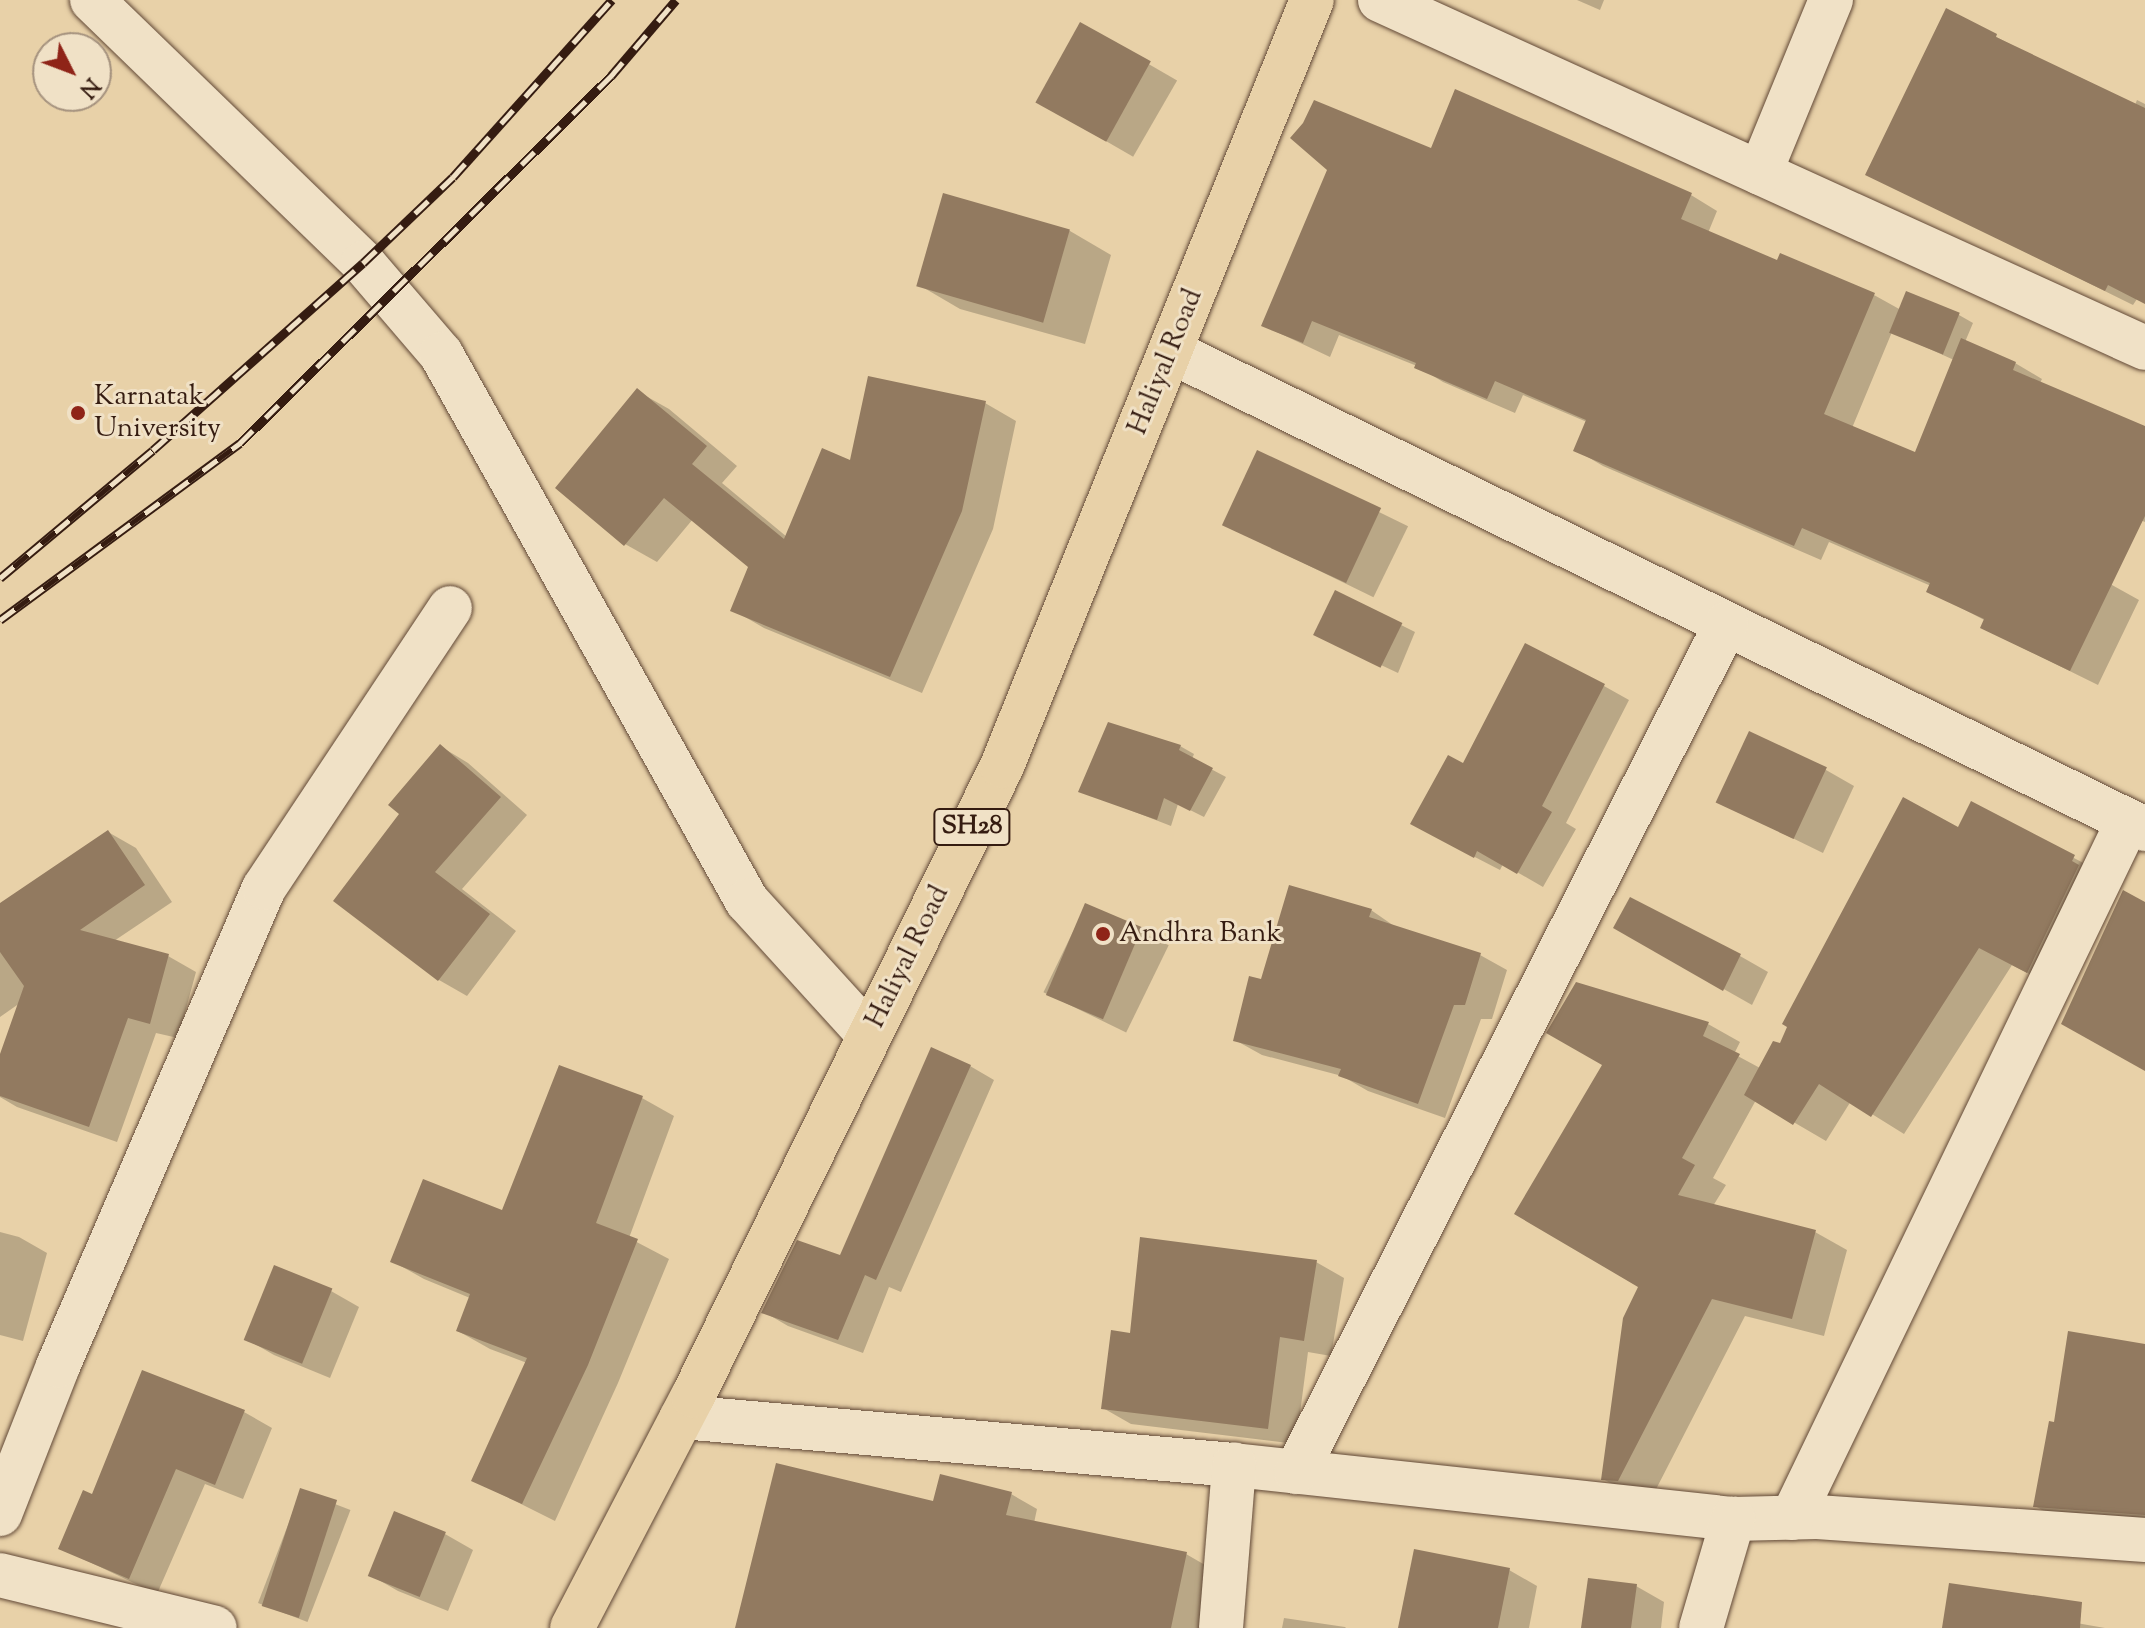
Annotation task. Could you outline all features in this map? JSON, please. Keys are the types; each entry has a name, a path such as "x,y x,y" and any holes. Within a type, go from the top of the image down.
{"main road":[{"name":"Haliyal Road","path":"572,1628 682,1417 1002,766 1312,0"}],"street":[{"path":"92,0 363,263 441,354 747,901 869,1035"},
{"path":"1380,0 2145,348"},
{"path":"1760,173 1831,0"},
{"path":"1170,351 2137,825 1792,1518"},
{"path":"0,1514 58,1366 264,888 450,608"},
{"path":"1296,1472 1726,624"},
{"path":"682,1417 1234,1465 1733,1519 1792,1518 2145,1540"},
{"path":"1221,1628 1234,1465"},
{"path":"1701,1628 1733,1519"},
{"path":"0,1575 215,1628"}],"building":[{"path":"1946,8 1997,34 1996,37 2145,108 2145,304 2108,285 2105,291 1865,175"},
{"path":"1080,22 1151,61 1106,142 1035,102"},
{"path":"1455,89 1692,193 1681,219 1777,260 1780,253 1875,293 1824,414 1915,452 1961,338 2016,362 2013,370 2145,426 2145,516 2070,671 1980,628 1984,619 1926,592 1930,583 1802,528 1794,546 1573,451 1586,420 1495,381 1487,399 1414,368 1416,363 1312,321 1303,343 1261,326 1327,170 1290,138 1303,123 1314,100 1431,148"},
{"path":"943,193 1070,229 1043,323 916,286"},
{"path":"1906,291 1960,313 1943,354 1889,333"},
{"path":"868,376 986,401 962,511 890,677 730,611 748,567 664,498 624,546 555,488 637,388 707,446 692,464 784,539 822,448 850,460"},
{"path":"1257,450 1381,508 1346,583 1222,525"},
{"path":"1335,590 1402,623 1380,668 1313,635"},
{"path":"1525,643 1605,684 1542,806 1552,812 1517,874 1477,851 1474,858 1410,824 1448,755 1463,763"},
{"path":"1108,722 1181,745 1179,750 1213,768 1190,811 1164,798 1157,820 1078,792"},
{"path":"1749,731 1827,767 1794,839 1716,803"},
{"path":"440,744 501,797 435,872 490,914 438,981 333,901 399,814 388,805"},
{"path":"1903,797 1958,827 1971,801 2075,855 2072,861 2079,865 2027,973 1979,948 1871,1117 1819,1084 1793,1125 1744,1095 1773,1041 1780,1043 1787,1027 1782,1024"},
{"path":"108,830 145,885 80,930 169,954 150,1024 128,1018 89,1127 0,1096 0,1054 24,986 0,952 0,903"},
{"path":"1289,885 1372,909 1369,917 1481,953 1465,1005 1454,1005 1418,1104 1338,1076 1341,1069 1233,1041 1249,976 1261,979"},
{"path":"2123,890 2145,902 2145,1071 2061,1024"},
{"path":"1630,897 1741,954 1723,991 1613,928"},
{"path":"1085,903 1142,927 1103,1019 1046,995"},
{"path":"1576,982 1709,1022 1703,1036 1740,1054 1682,1158 1695,1165 1678,1195 1816,1230 1792,1319 1712,1299 1618,1481 1601,1480 1623,1318 1638,1287 1514,1214 1602,1065 1546,1033"},
{"path":"931,1047 971,1065 876,1280 865,1275 838,1340 761,1313 797,1240 840,1255"},
{"path":"559,1065 643,1096 596,1223 638,1239 588,1365 522,1504 471,1481 527,1358 456,1331 470,1294 390,1262 423,1179 502,1210"},
{"path":"1140,1237 1317,1260 1304,1341 1280,1337 1268,1429 1101,1409 1111,1330 1130,1333"},
{"path":"274,1265 332,1289 302,1364 244,1340"},
{"path":"2068,1331 2145,1344 2145,1515 2033,1507 2049,1421 2054,1422"},
{"path":"142,1370 245,1410 215,1485 176,1469 129,1579 58,1549 83,1490 92,1494"},
{"path":"776,1463 933,1501 940,1474 1012,1492 1006,1515 1187,1552 1171,1628 735,1628"},
{"path":"300,1488 337,1500 299,1618 262,1606"},
{"path":"394,1511 446,1532 420,1597 368,1576"},
{"path":"1414,1549 1510,1568 1498,1628 1398,1628"},
{"path":"1588,1578 1637,1584 1631,1628 1581,1628"},
{"path":"1949,1583 2082,1602 2080,1628 1942,1628"}],"railway":[{"path":"0,578 153,450 363,263 453,177 612,0"},
{"path":"0,620 240,443 611,76 676,0"}],"place":[{"name":"Karnatak University","path":"78,413"},
{"name":"Andhra Bank","path":"1103,934"}]}
